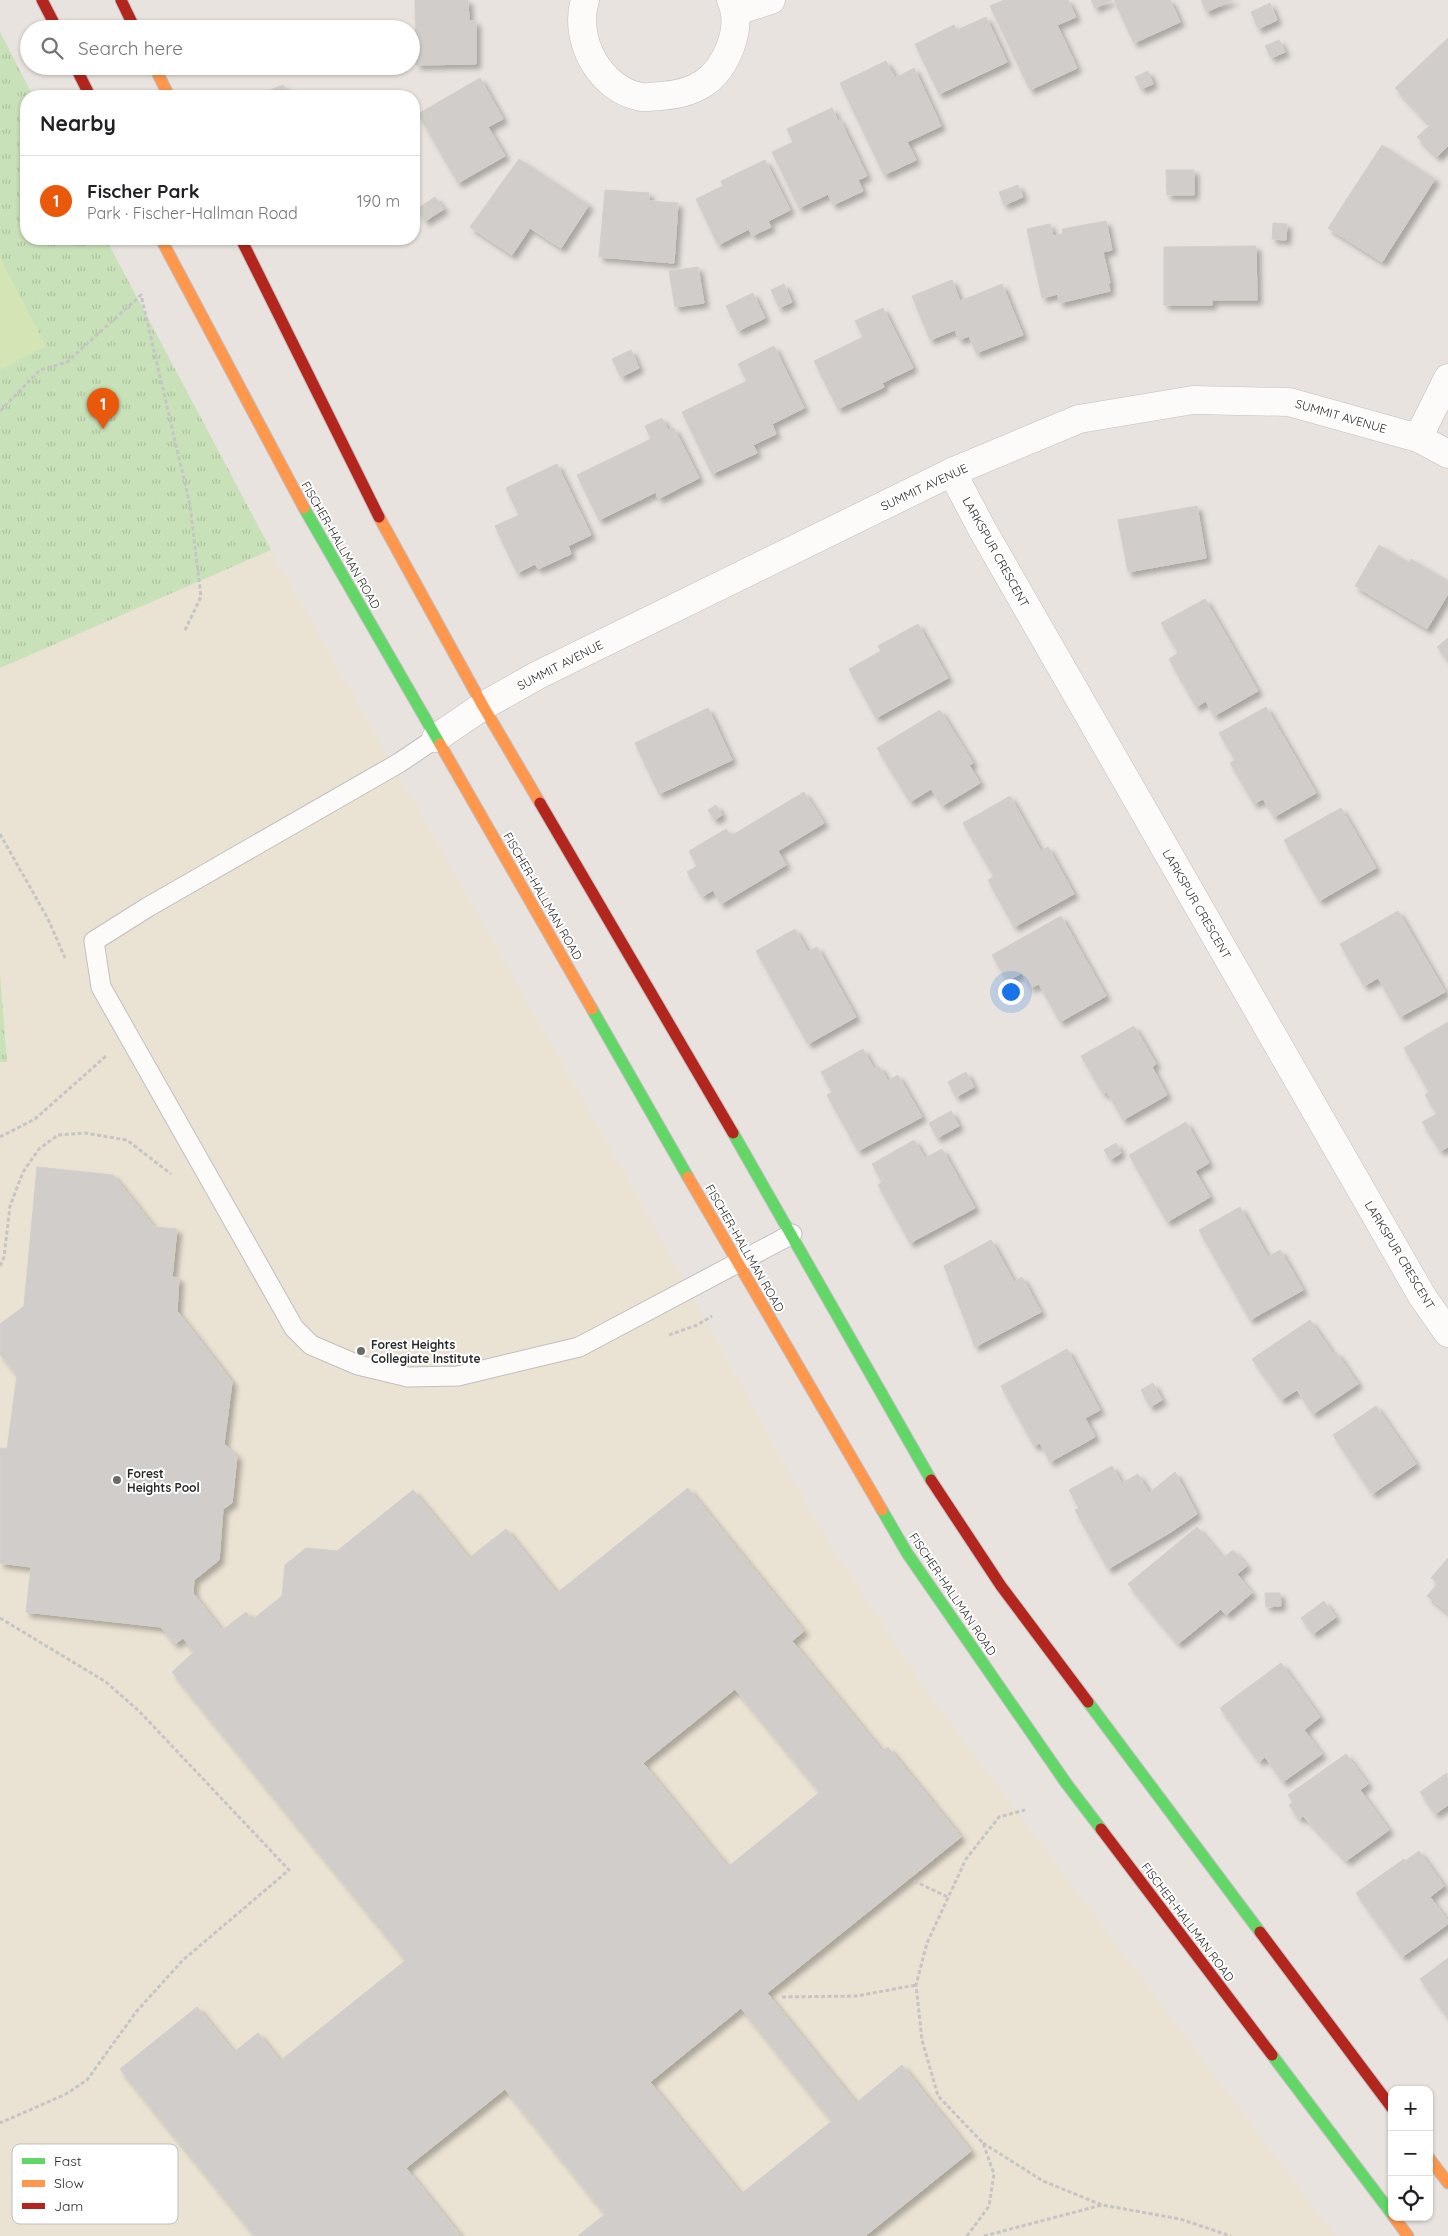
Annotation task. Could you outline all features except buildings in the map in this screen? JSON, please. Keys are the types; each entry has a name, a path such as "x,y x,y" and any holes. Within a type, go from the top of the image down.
{"main road":[{"path":"42,0 52,20"},
{"path":"121,0 131,20"},
{"path":"80,75 87,90"},
{"path":"158,75 166,90"},
{"name":"FISCHER-HALLMAN ROAD","path":"164,245 294,490 737,1262 912,1561 1066,1783 1388,2209"},
{"path":"243,245 365,491 483,706 792,1234 918,1460 1000,1586 1388,2103"},
{"path":"1433,2163 1448,2183"},
{"path":"1397,2221 1408,2236"}],"street":[{"path":"585,0 581,12 583,40 594,65 616,86 641,97 681,95 705,83 724,63 734,37 734,5 771,0"},
{"path":"1418,438 1448,378"},
{"name":"SUMMIT AVENUE","path":"436,738 483,706 547,671 952,472 1079,419 1193,400 1289,402 1418,438 1448,454"},
{"name":"LARKSPUR CRESCENT","path":"952,472 987,538 1407,1270 1448,1333"}],"lane":[{"path":"436,738 398,764 148,907 94,941 101,987 294,1328 311,1346 358,1365 408,1377 458,1376 579,1347 792,1234"}],"path":[{"path":"0,410 40,370 67,362 141,295 190,505 200,597 185,630"},
{"path":"0,834 48,919 66,959"},
{"path":"0,1137 35,1119 107,1056"},
{"path":"0,1266 4,1257 10,1206 23,1172 39,1149 58,1135 85,1132 127,1140 177,1178"},
{"path":"661,1338 696,1325 712,1316"},
{"path":"0,1618 106,1682 139,1711 289,1870 183,1960 136,2012 87,2080 66,2094 0,2122"},
{"path":"1025,1810 999,1817 966,1859 927,1943 916,1985 922,2040 938,2096 983,2143 1043,2181 1102,2205 1180,2219 1231,2236"},
{"path":"914,1881 948,1896"},
{"path":"782,1997 857,1996 916,1985"},
{"path":"967,2236 990,2206 994,2174 983,2143"},
{"path":"984,2236 1102,2205"}],"shaded area":[{"name":"Forest Heights Collegiate Institute","path":"271,550 628,1179 817,1523 924,1688 1336,2236 0,2236 0,668"}],"green space":[{"path":"0,32 20,71 20,75 22,75 30,90 20,90 20,245 109,245 271,550 0,668"},
{"path":"0,258 46,346 0,370"},
{"path":"0,975 7,1062 0,1062"}],"traffic: fast":[{"path":"304,508 440,744"},
{"path":"592,1009 688,1177"},
{"path":"733,1133 931,1480"},
{"path":"882,1510 907,1553 1066,1783 1101,1829"},
{"path":"1088,1702 1260,1932"},
{"path":"1272,2055 1388,2209"}],"traffic: slow":[{"path":"158,75 166,90"},
{"path":"164,245 304,508"},
{"path":"379,517 483,706 540,803"},
{"path":"440,744 592,1009"},
{"path":"688,1177 882,1510"},
{"path":"1433,2163 1448,2183"},
{"path":"1397,2221 1408,2236"}],"traffic: jam":[{"path":"42,0 52,20"},
{"path":"121,0 131,20"},
{"path":"80,75 87,90"},
{"path":"244,245 379,517"},
{"path":"540,803 733,1133"},
{"path":"931,1480 1001,1586 1088,1702"},
{"path":"1101,1829 1272,2055"},
{"path":"1260,1932 1388,2103"}],"place":[{"name":"Fischer Park","path":"103,429"},
{"name":"Forest Heights Collegiate Institute","path":"361,1351"},
{"name":"Forest Heights Pool","path":"117,1480"}]}
